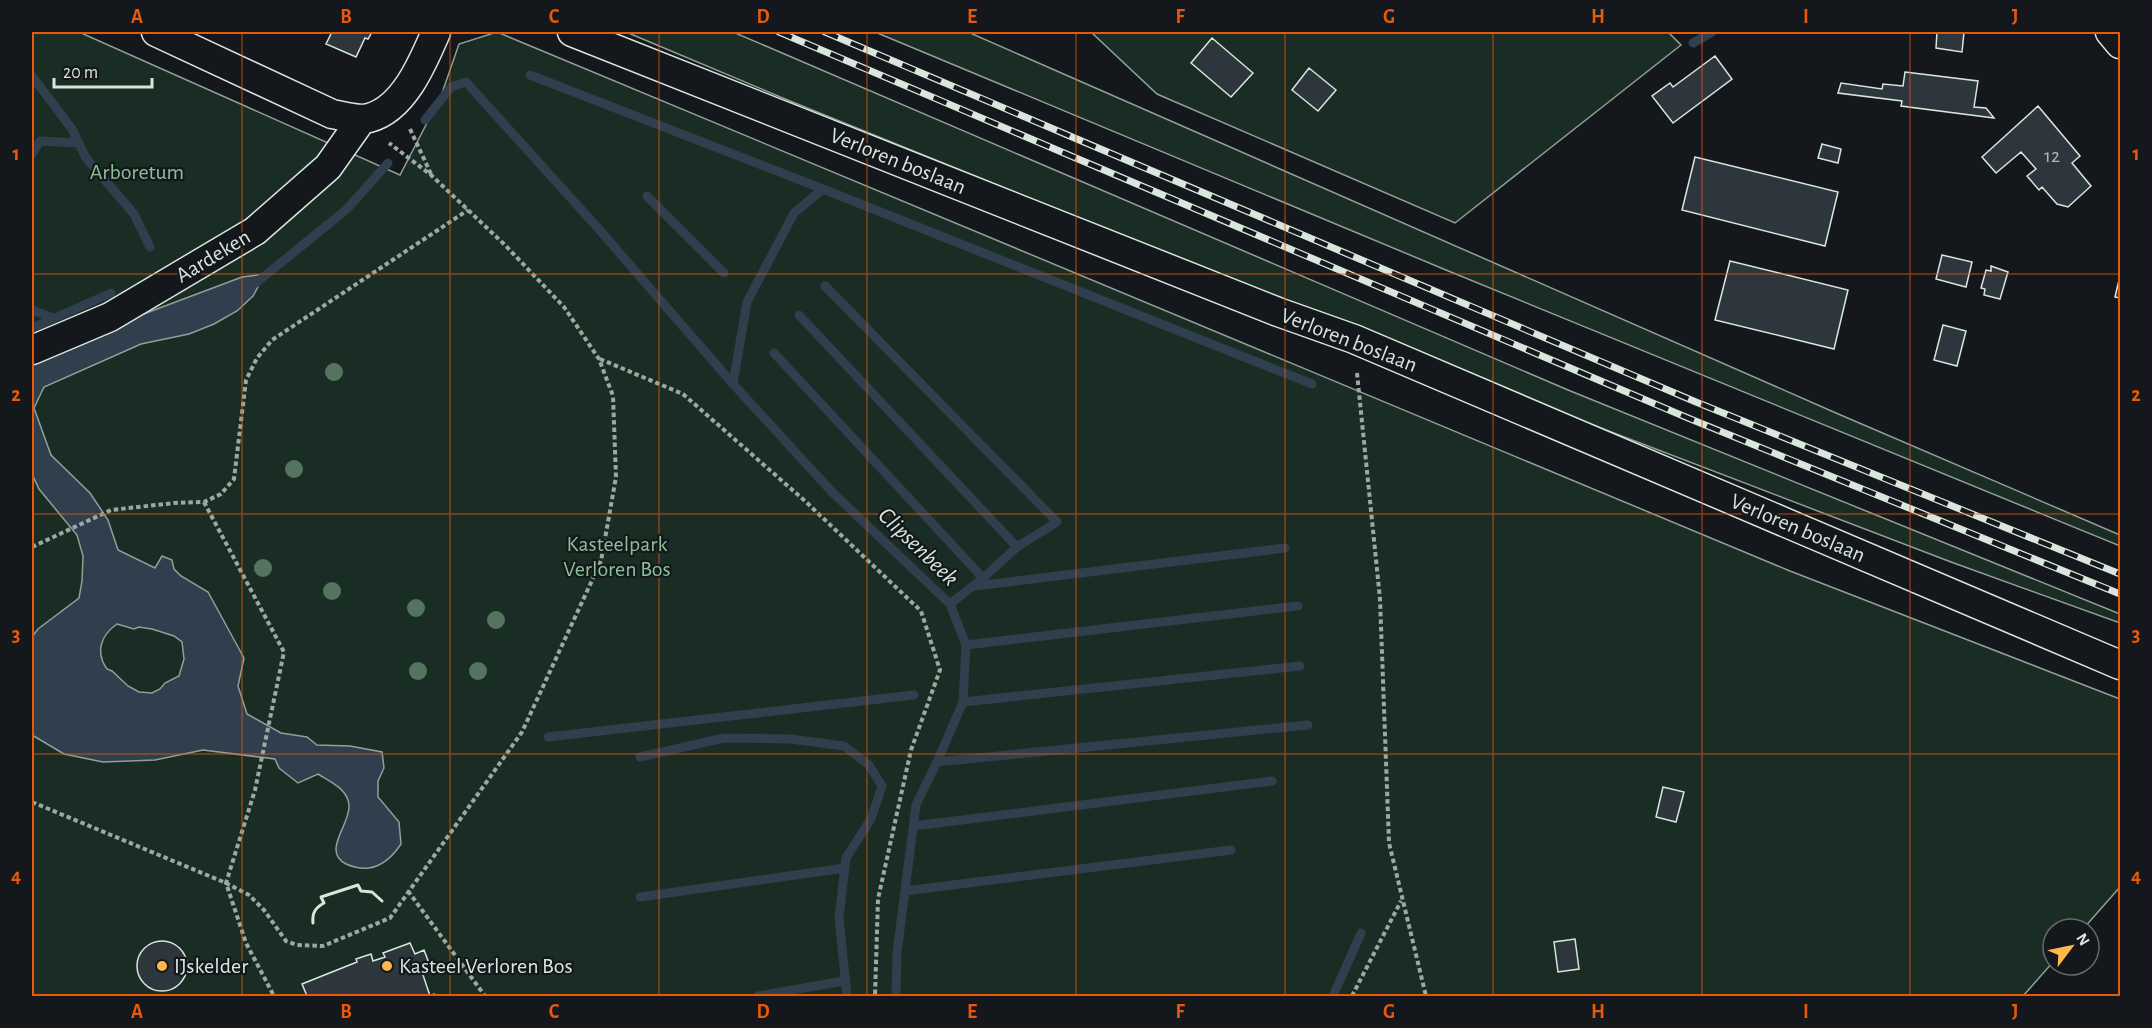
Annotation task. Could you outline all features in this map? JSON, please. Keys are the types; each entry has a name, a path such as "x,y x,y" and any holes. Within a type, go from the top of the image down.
{"street":[{"path":"156,32 332,114 362,119 370,118 393,107 423,60 436,32"},
{"name":"Verloren boslaan","path":"572,32 1278,312 1354,339 2121,665"},
{"path":"2110,32 2121,44"},
{"name":"Aardeken","path":"32,350 110,317 255,231 328,167 362,119"}],"path":[{"path":"32,802 226,883 249,895 264,910 286,941 297,945 323,946 390,918 522,732 601,561 616,477 613,396 599,359 564,307 505,245 431,175 388,143 362,119"},
{"path":"32,547 111,510 204,502 221,494 234,479 246,380 256,358 272,340 468,210"},
{"path":"1354,339 1380,599 1389,843 1426,996"},
{"path":"599,359 683,394 805,501 921,611 940,670 911,750 878,899 875,996"},
{"path":"204,502 284,652 255,790 226,883 246,943 274,996"},
{"path":"408,891 485,996"},
{"path":"1352,996 1402,900"}],"green space":[{"name":"Kasteelpark Verloren Bos","path":"32,32 79,32 400,175 441,96 459,44 497,32 1790,571 2120,699 2120,887 2094,917 2041,917 2041,976 2023,996 32,996"},
{"path":"626,32 733,32 1568,390 2120,614 2120,623 1951,562 1546,407 790,101"},
{"path":"875,32 968,32 1836,413 2120,535 2120,546 1446,270"},
{"path":"1091,32 1668,32 1681,45 1455,223 1157,94"}],"water":[{"path":"265,274 253,296 237,311 189,334 141,344 44,387 34,408 51,455 90,493 108,520 118,550 155,568 162,556 172,560 174,569 181,576 208,592 244,658 238,686 247,714 281,733 307,737 317,745 350,746 382,752 384,768 378,781 378,797 399,822 401,844 387,860 369,868 351,866 339,859 336,845 346,820 348,799 342,790 318,774 298,783 279,768 275,759 203,750 155,760 103,762 64,754 32,735 32,637 38,629 79,598 83,556 77,535 39,489 32,474 32,361 133,318 242,277","holes":["117,624 134,629 139,627 152,629 174,636 182,642 184,659 179,676 152,693 139,692 128,686 107,669 101,656 101,644 111,628"]}],"building":[{"path":"332,32 372,32 368,39 365,38 356,57 326,44"},
{"path":"1937,32 1964,32 1962,52 1936,48"},
{"path":"1212,38 1253,73 1231,97 1191,63"},
{"path":"1715,56 1732,79 1673,123 1652,96 1670,83 1673,87"},
{"path":"1309,68 1336,90 1318,111 1292,90"},
{"path":"1905,72 1978,81 1974,107 1986,108 1994,118 1901,106 1902,101 1838,93 1841,83 1882,89 1883,84 1903,86"},
{"path":"2038,106 2080,156 2072,163 2091,186 2068,207 2057,204 2042,187 2039,190 2027,176 2036,169 2021,152 1996,173 1982,157"},
{"path":"1822,144 1841,149 1838,163 1818,158"},
{"path":"1695,157 1838,192 1825,246 1682,210"},
{"path":"1942,255 1972,262 1966,287 1936,279"},
{"path":"1730,261 1848,290 1834,349 1715,320"},
{"path":"1991,266 2008,272 2000,299 1984,295 1985,289 1981,288 1986,270 1991,271"},
{"path":"2120,276 2120,298 2115,297"},
{"path":"1943,325 1966,331 1957,366 1934,360"},
{"path":"1663,787 1684,792 1676,822 1656,817"},
{"path":"1575,939 1579,969 1558,972 1554,942"},
{"name":"IJskelder","path":"157,941 167,941 180,948 187,961 187,971 180,984 167,991 157,991 148,987 141,980 137,971 137,961 141,952 148,945"},
{"name":"Kasteel Verloren Bos","path":"410,943 415,954 424,950 432,971 423,975 430,996 307,996 302,984 371,954 373,961 385,957 383,953"}],"waterway":[{"name":"Clipsenbeek","path":"1693,43 1712,32"},
{"path":"530,75 1312,384"},
{"path":"32,76 72,129 86,158 134,214 150,247"},
{"path":"425,120 451,87 466,82 597,227 733,384"},
{"path":"32,154 40,141 79,143"},
{"path":"256,283 347,209 388,163"},
{"name":"Clipsenbeek","path":"823,189 794,213 747,302 733,384 832,492 950,604 966,645 963,702 916,805 897,953 896,996"},
{"path":"647,196 724,273"},
{"path":"825,286 1057,522 1017,547"},
{"path":"32,328 111,293"},
{"path":"32,310 53,318"},
{"path":"799,315 1017,547 983,578"},
{"path":"774,353 983,578 950,604"},
{"path":"975,586 1285,548"},
{"path":"966,645 1298,606"},
{"path":"963,702 1300,666"},
{"path":"548,737 914,695"},
{"path":"937,762 1308,725"},
{"path":"640,757 724,738 790,739 844,746 869,765 882,786 871,819 846,858 839,918 847,996"},
{"path":"914,826 1272,781"},
{"path":"905,891 1231,850"},
{"path":"640,897 845,868"},
{"path":"1333,996 1361,933"},
{"path":"758,996 844,981"}],"railway":[{"path":"779,32 1688,418 2120,594"},
{"path":"825,32 1696,402 2120,574"}],"wall":[{"path":"313,923 315,911 324,903 321,897 358,885 361,891 372,892 382,901"}],"place":[{"name":"IJskelder","path":"162,966"},
{"name":"Kasteel Verloren Bos","path":"387,966"}],"park label":[{"name":"Arboretum","path":"137,172"}]}
